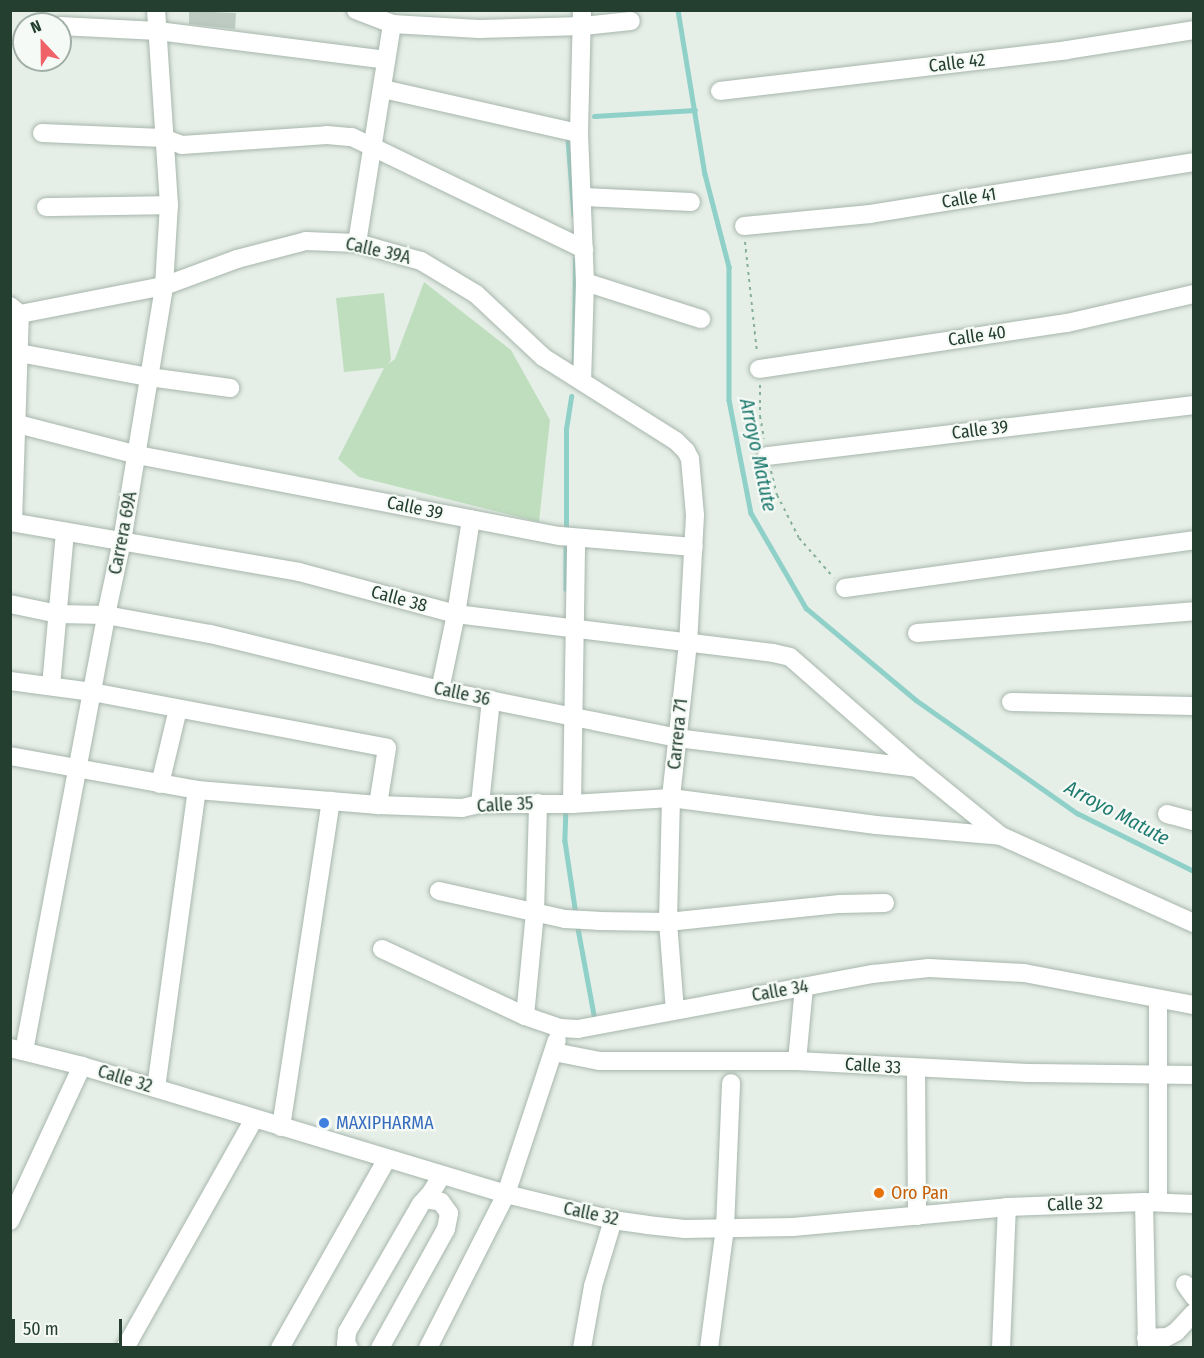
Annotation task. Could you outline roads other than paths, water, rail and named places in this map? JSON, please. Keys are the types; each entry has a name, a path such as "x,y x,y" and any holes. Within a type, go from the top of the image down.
{"street":[{"name":"Carrera 69A","path":"17,1049 78,768 122,542 164,286 169,205 156,10"},
{"path":"356,10 392,24 479,29 582,18 631,21"},
{"path":"582,18 579,133 584,197 585,282 582,381"},
{"path":"357,243 392,24"},
{"path":"72,27 158,31 386,60"},
{"name":"Calle 42","path":"720,91 1066,50 1194,30"},
{"path":"383,88 579,133"},
{"path":"42,133 163,138 182,145 327,135 352,137 584,249"},
{"name":"Calle 41","path":"744,226 870,214 1194,162"},
{"path":"584,197 691,202"},
{"path":"46,207 169,205"},
{"name":"Calle 39A","path":"15,310 164,286 237,260 306,241 357,243 421,261 476,294 543,357 676,441 690,459"},
{"path":"585,282 701,320"},
{"name":"Calle 40","path":"759,369 1067,323 1194,294"},
{"path":"12,522 12,423 19,353 15,310"},
{"path":"19,353 149,377 231,388"},
{"name":"Calle 39","path":"766,456 1194,405"},
{"name":"Calle 39","path":"12,423 138,455 569,537 694,547"},
{"name":"Carrera 71","path":"675,1010 668,922 670,798 688,643 694,547 690,459"},
{"path":"440,690 456,614 471,519"},
{"name":"Calle 38","path":"12,522 299,572 456,614 773,652 790,657 916,768"},
{"path":"51,686 65,533"},
{"path":"567,804 569,537"},
{"path":"844,588 1194,540"},
{"name":"Calle 36","path":"10,604 58,614 106,615 210,634 440,690 677,738 916,768"},
{"path":"917,633 1194,611"},
{"path":"10,681 92,692 387,748 378,805"},
{"path":"480,804 491,700"},
{"path":"1011,702 1194,706"},
{"path":"160,784 178,709"},
{"name":"Calle 35","path":"10,756 197,790 378,805 462,808 480,804 567,804 670,798 876,825 1001,836"},
{"path":"916,768 1001,836 1194,923"},
{"path":"156,1089 197,790"},
{"path":"281,1127 331,801"},
{"path":"525,1016 535,913 538,803"},
{"path":"1167,814 1194,821"},
{"path":"439,891 573,920 668,922 840,904 885,903"},
{"name":"Calle 34","path":"382,949 525,1016 561,1028 579,1029 600,1026 873,974 930,968 1024,974 1194,1005"},
{"path":"797,1061 804,987"},
{"path":"1158,999 1147,1342 1176,1332 1194,1313"},
{"path":"428,1347 506,1194 561,1028"},
{"name":"Calle 32","path":"17,1049 82,1066 506,1194 613,1220 685,1229 793,1227 1007,1207 1151,1202 1194,1204"},
{"name":"Calle 33","path":"554,1052 600,1061 797,1061 916,1069 1194,1075"},
{"path":"10,1221 82,1066"},
{"path":"916,1069 917,1216"},
{"path":"709,1347 725,1228 731,1083"},
{"path":"125,1347 254,1119"},
{"path":"280,1347 387,1159"},
{"path":"349,1347 346,1344 347,1332 449,1177"},
{"path":"380,1347 446,1229 449,1213 434,1201"},
{"path":"1001,1347 1007,1207"},
{"path":"582,1347 593,1286 613,1220"}],"waterway":[{"name":"Arroyo Matute","path":"678,10 705,174 729,267 729,400 751,513 806,608 916,700 1077,813 1194,871"},
{"path":"594,116 695,110"},
{"path":"568,139 574,215"},
{"path":"574,363 575,260"},
{"path":"566,532 566,429 571,396"},
{"path":"566,540 566,589"},
{"path":"566,807 565,841 576,915"},
{"path":"577,923 594,1015"}],"place":[{"name":"MAXIPHARMA","path":"324,1123"},
{"name":"Oro Pan","path":"879,1193"}]}
